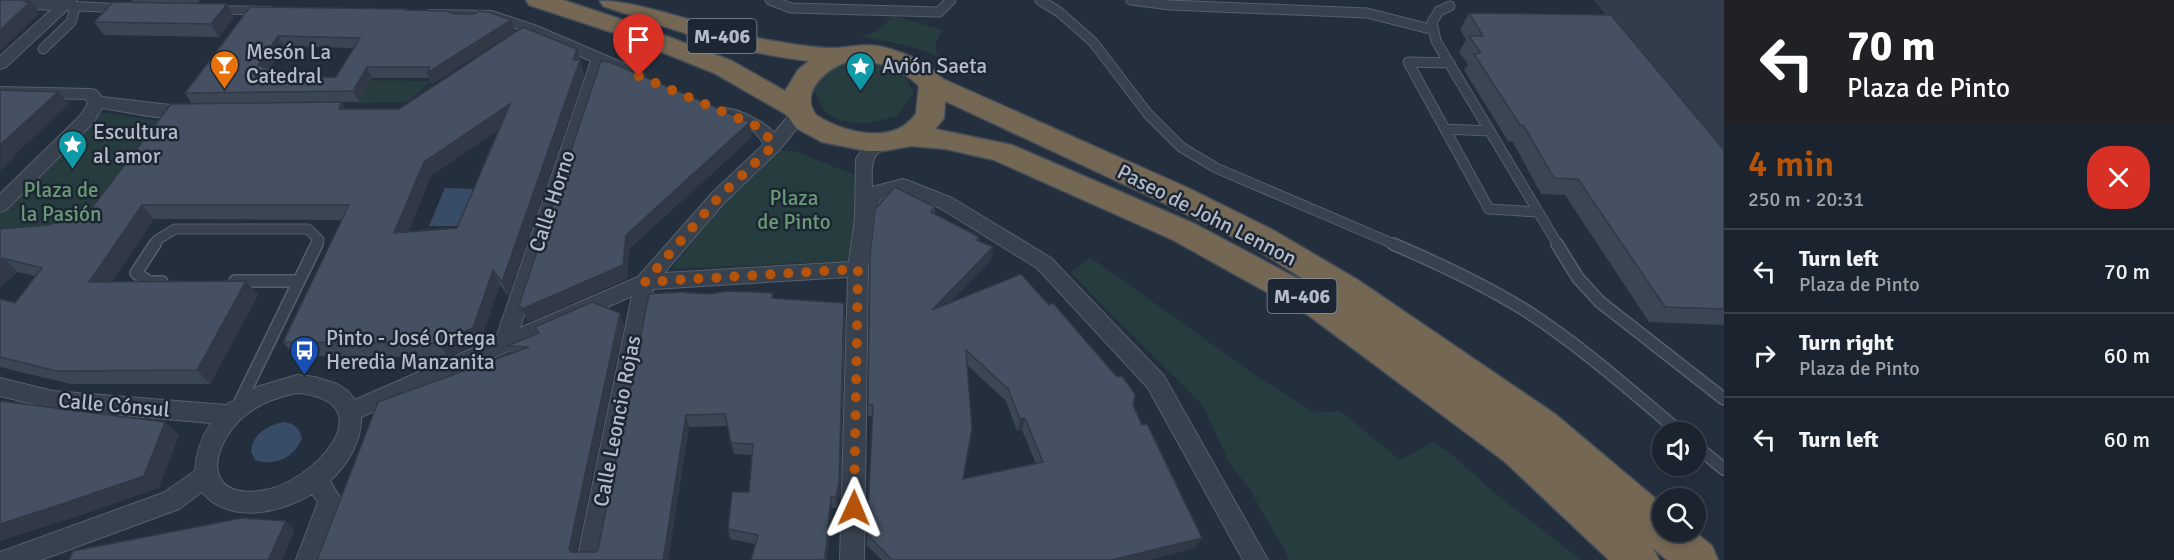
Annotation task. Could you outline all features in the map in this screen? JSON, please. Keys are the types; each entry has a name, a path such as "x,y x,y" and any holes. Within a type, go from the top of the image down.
{"highway":[{"name":"M-406","path":"538,0 623,28 723,67 799,112 806,121 828,134 865,142 896,139"},
{"name":"M-406","path":"607,0 732,40 772,49 840,56 877,54 910,64 933,85"},
{"name":"M-406","path":"799,112 798,96 803,83 812,71 840,56"},
{"path":"896,139 930,118 933,85"},
{"name":"Paseo de John Lennon","path":"933,85 1185,200 1262,238 1337,284 1542,425 1652,520"},
{"name":"Paseo de John Lennon","path":"896,139 946,139 1002,153 1184,232 1320,306 1517,449 1638,560"},
{"name":"Paseo de John Lennon","path":"1677,542 1697,560"}],"street":[{"path":"0,3 149,9"},
{"path":"0,64 69,5"},
{"path":"194,10 285,12"},
{"path":"236,29 250,11"},
{"path":"416,13 487,14 532,29 642,78"},
{"path":"513,42 532,29"},
{"name":"Calle Horno","path":"505,343 599,59"},
{"path":"0,92 90,94 97,102 172,112 207,112"},
{"path":"172,112 186,94"},
{"path":"0,205 87,119 97,102"},
{"path":"707,105 761,128 774,145"},
{"path":"645,282 718,198 774,145 799,112"},
{"path":"854,559 858,269 864,219 863,167 870,150 896,139"},
{"path":"864,219 872,197 881,190 903,185 946,203 1044,263 1156,382 1256,560"},
{"path":"350,412 645,282 858,269"},
{"name":"Calle Leoncio Rojas","path":"589,560 645,282"},
{"path":"297,384 316,384 332,389 344,399 350,412 350,428 345,444 333,462 316,478 294,492 271,500 248,503 229,499 214,490 206,476 205,461 208,446 217,430 233,412 255,397 276,388 297,384"},
{"name":"Calle Cónsul","path":"0,387 53,400 233,412"},
{"path":"9,560 171,501 206,476"},
{"path":"308,560 330,501 316,478"}],"lane":[{"path":"770,0 791,8 939,12 951,0"},
{"path":"1040,0 1067,15 1092,42 1164,131 1187,151 1216,168 1452,269 1520,307 1595,362 1668,422"},
{"path":"1131,0 1170,5 1367,13 1434,30"},
{"path":"43,49 71,22 69,5"},
{"path":"1450,6 1439,11 1432,22 1436,41 1578,278 1600,302 1724,399"},
{"path":"1450,63 1408,62 1490,209 1538,212"},
{"path":"1445,129 1490,131"},
{"path":"172,282 149,282 136,273 157,240 175,229 308,229 319,240 233,412"},
{"path":"229,281 297,281"},
{"path":"1706,454 1724,469"}],"shaded area":[{"path":"1594,0 1724,0 1724,164"}],"green space":[{"path":"894,16 942,30 936,42 936,52 941,58 902,44 861,37 877,31"},
{"path":"867,61 901,71 914,93 897,116 865,124 841,121 824,111 814,91 823,75 835,67"},
{"path":"371,80 432,81 407,102 358,103"},
{"name":"Plaza de la Pasión","path":"98,112 169,122 83,233 0,245 0,212"},
{"name":"Plaza de Pinto","path":"777,150 794,151 855,175 855,227 849,261 671,269 727,201"},
{"path":"1090,257 1259,378 1316,413 1340,411 1400,460 1433,442 1451,454 1498,496 1581,560 1290,560 1249,488 1230,464 1203,406 1071,273"}],"water":[{"path":"445,188 475,189 460,226 429,226"},
{"path":"284,422 296,427 301,434 299,445 283,459 270,462 255,460 251,451 254,440 272,425"}],"building":[{"path":"0,0 27,0 25,2 30,2 0,30"},
{"path":"113,2 227,4 211,24 94,22"},
{"path":"250,7 407,9 447,11 455,14 475,14 478,11 489,12 511,20 427,73 430,67 367,67 353,91 185,93","holes":["278,36 360,38 336,77 294,78 258,65"]},
{"path":"1469,13 1611,15 1724,150 1724,309 1665,307 1578,179 1554,178 1524,126 1520,125 1474,54 1481,53 1469,36 1483,36"},
{"path":"523,27 577,49 573,60 580,60 502,282 493,270 473,328 439,343 283,342 349,205 142,205 89,282 246,281 197,370 56,371 0,357 0,299 15,303 42,268 3,258 0,260 0,229 48,225 88,213 171,104 342,102 339,109 399,109","holes":["510,104 457,228 394,233 424,162"]},
{"path":"601,61 610,62 750,122 626,235 623,265 522,309 519,305"},
{"path":"0,90 58,92 0,147"},
{"path":"895,187 935,207 931,212 979,237 976,240 993,247 932,310 1021,274 1049,305 1053,303 1117,377 1122,376 1135,394 1133,405 1142,425 1147,424 1202,538 1111,560 892,560 867,534 873,405 868,404 870,256 875,209","holes":["966,350 1008,389 1020,419 1025,418 1043,462 963,479 972,429"]},
{"path":"728,291 773,293 772,298 844,303 839,483 836,497 831,497 824,560 751,560 758,535 728,529 732,492 749,492 753,444 731,443 725,414 686,415 663,560 317,560 378,402 529,347 507,346 539,333 535,327 592,302 620,313 569,549 571,552 596,552 649,294 680,292 709,294"},
{"path":"0,401 165,422 144,476 0,524"},
{"path":"242,518 286,521 268,560 69,560 73,551"}],"place":[{"name":"Mesón La Catedral","path":"225,90"},
{"name":"Avión Saeta","path":"861,92"},
{"name":"Escultura al amor","path":"72,170"},
{"name":"Pinto - José Ortega Heredia Manzanita","path":"305,376"}],"route":[{"path":"639,76 761,128 774,145 718,198 645,282 858,269 854,508"}]}
